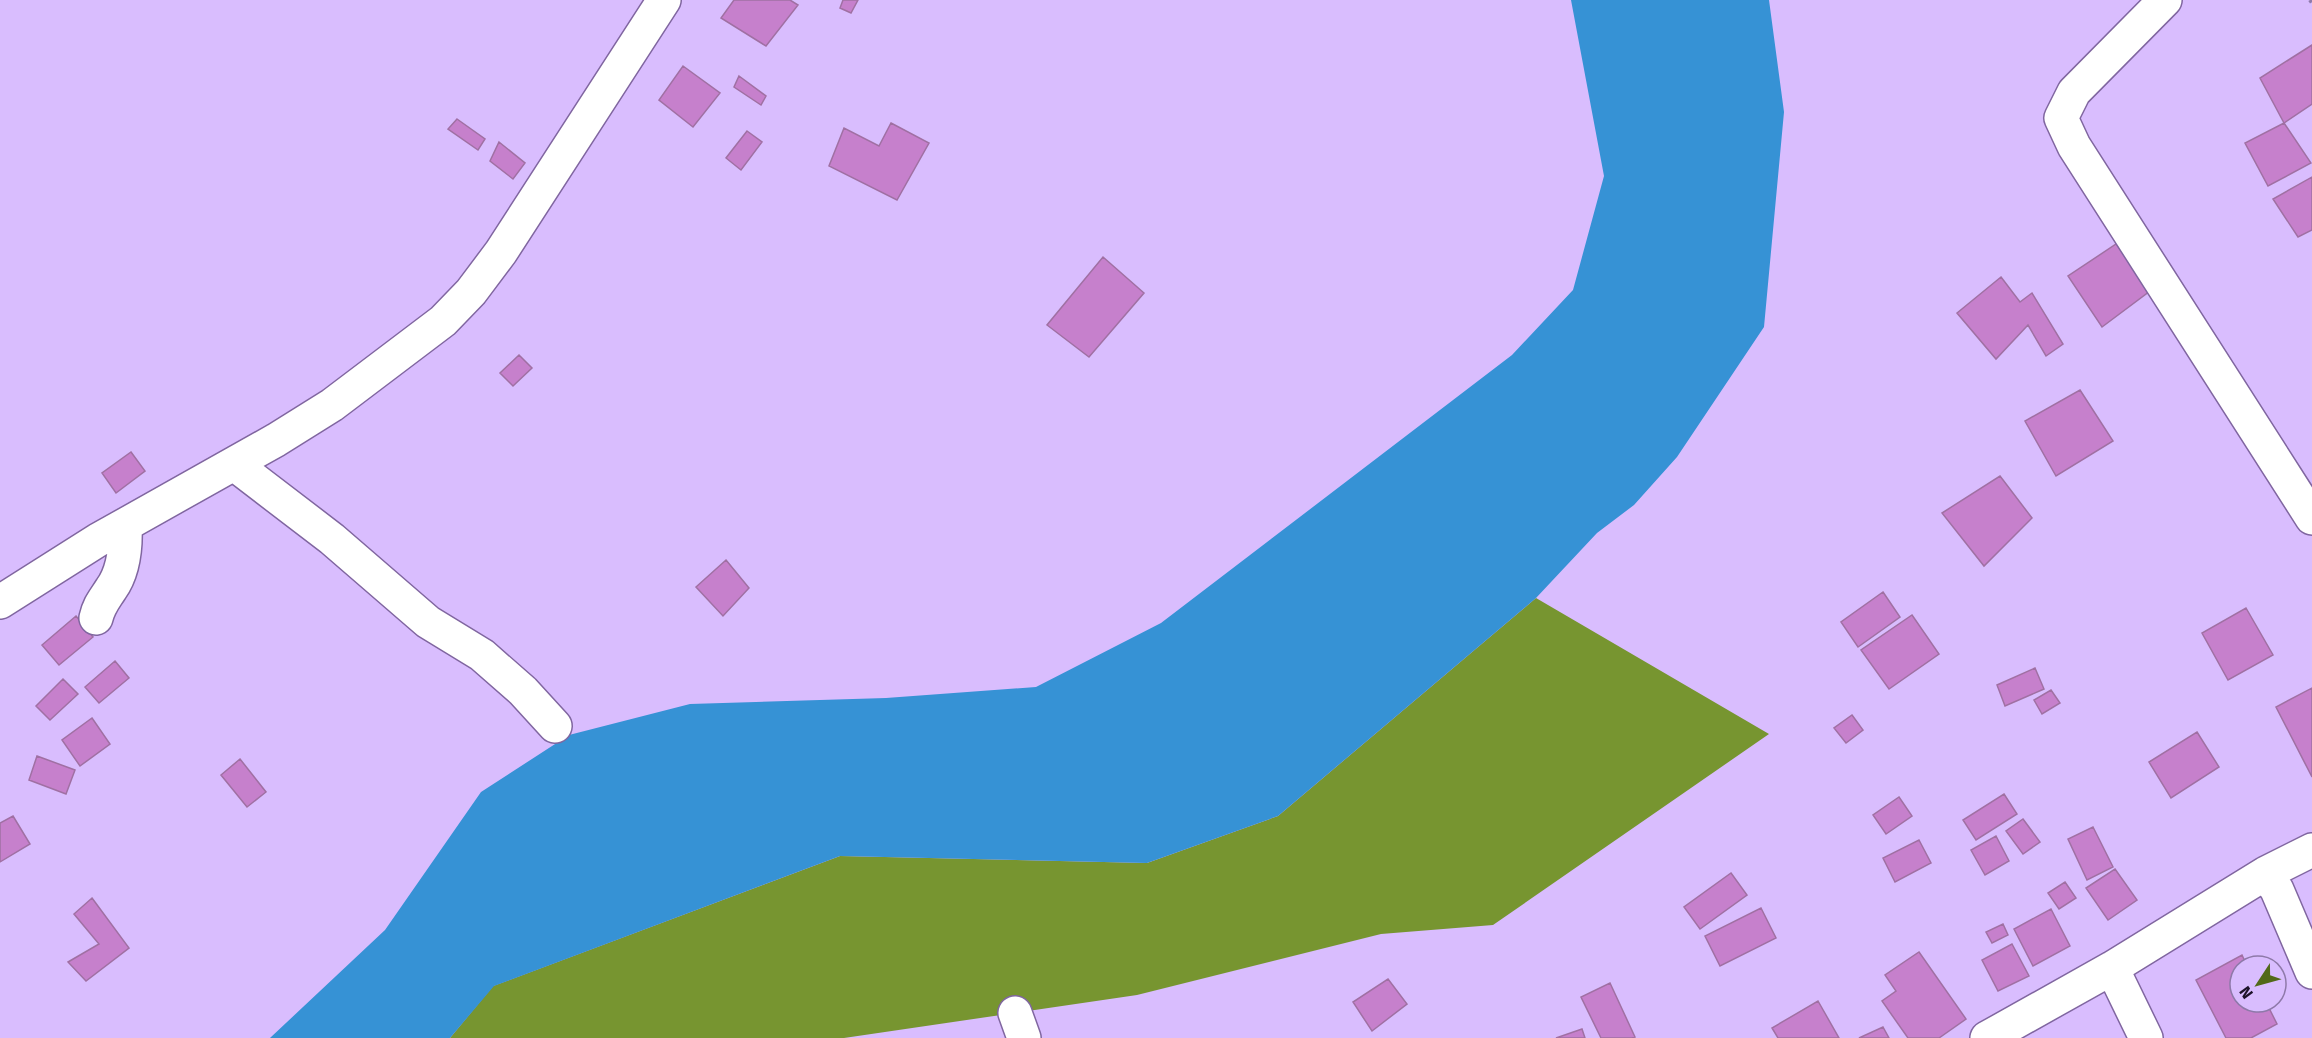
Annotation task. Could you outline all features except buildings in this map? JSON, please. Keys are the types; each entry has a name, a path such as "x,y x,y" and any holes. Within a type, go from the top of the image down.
{"street":[{"path":"0,602 124,525 234,464 332,405 443,321 471,292 583,129 664,0"},
{"path":"2165,0 2074,92 2061,118 2074,146 2312,518"},
{"path":"234,464 332,539 428,622 482,655 523,691 555,726"},
{"path":"96,618 99,604 112,588 126,548 124,525"},
{"path":"1987,1038 2112,968 2266,873 2312,850"},
{"path":"2266,873 2277,890 2312,972"},
{"path":"2112,968 2146,1038"}],"green space":[{"path":"1536,598 1769,734 1493,925 1381,934 1137,995 844,1038 450,1038 493,986 840,856 1147,863 1278,816"}],"water":[{"path":"1571,0 1769,0 1784,112 1764,327 1677,457 1634,505 1597,533 1536,598 1278,816 1147,863 840,856 494,986 450,1038 270,1038 385,930 481,792 569,735 690,704 886,698 1036,687 1161,623 1512,355 1573,290 1604,176"}]}
